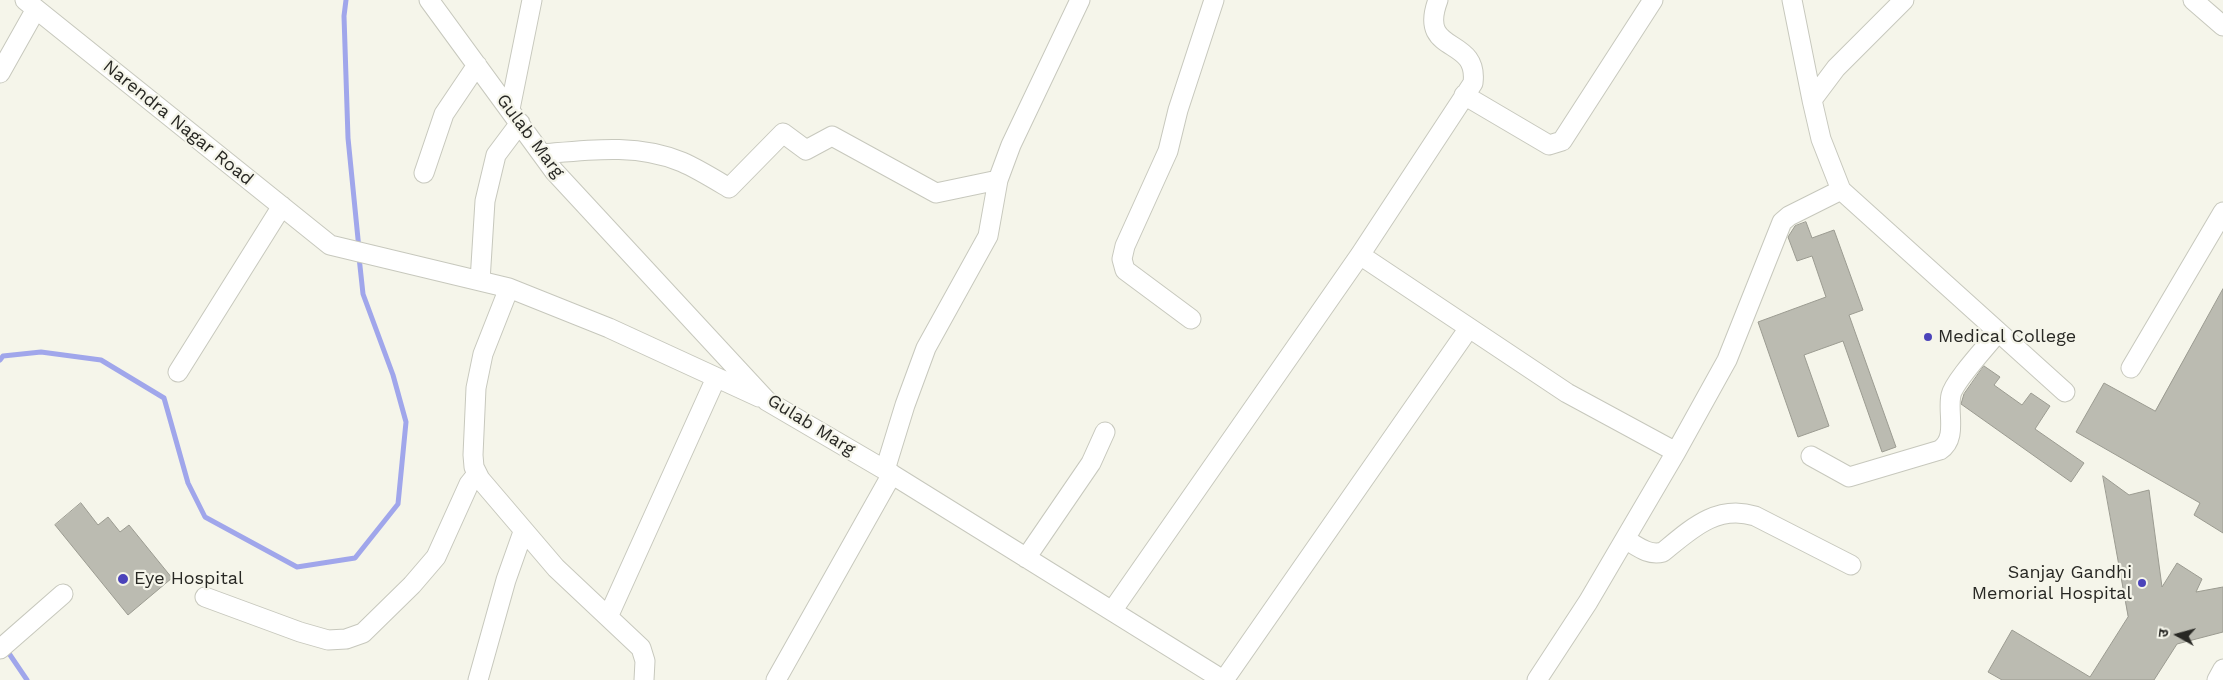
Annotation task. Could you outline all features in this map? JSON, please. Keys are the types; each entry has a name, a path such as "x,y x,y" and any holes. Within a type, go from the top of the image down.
{"street":[{"name":"Gulab Marg","path":"429,0 554,171 767,401 889,472 1223,680"},
{"path":"532,0 515,116 496,155 485,201 480,281 510,288 610,328 767,401"},
{"path":"776,680 889,472 905,405 926,348 988,236 998,180 1011,145 1080,0"},
{"path":"1191,319 1124,270 1122,259 1124,246 1168,151 1178,110 1214,0"},
{"path":"1112,611 1360,255 1473,83 1474,70 1467,55 1438,37 1433,24 1433,13 1438,0"},
{"path":"1464,95 1549,145 1562,141 1653,0"},
{"path":"1792,0 1821,139 1841,190 2065,392"},
{"path":"1812,100 1836,68 1904,0"},
{"path":"2193,0 2223,26"},
{"path":"0,73 31,4"},
{"name":"Narendra Nagar Road","path":"31,4 330,245 480,281"},
{"path":"424,173 444,114 477,64"},
{"path":"542,154 604,148 652,152 682,162 729,188 783,133 806,150 832,136 936,193 998,180"},
{"path":"1537,680 1588,602 1676,452 1727,360 1782,222 1789,216 1841,190"},
{"path":"178,372 282,206"},
{"path":"2131,368 2223,212"},
{"path":"1360,255 1567,393 1676,452"},
{"path":"510,288 478,374 475,400 474,467 523,532 556,568 641,648 645,661 644,680"},
{"path":"1223,680 1469,328"},
{"path":"1811,456 1850,478 1940,450 1946,446 1950,436 1951,392 1998,332"},
{"path":"608,617 716,378"},
{"path":"1026,558 1091,463 1106,432"},
{"path":"205,597 300,632 328,640 346,639 362,633 412,585 436,557 469,484 478,474"},
{"path":"1625,539 1648,552 1656,554 1663,552 1714,516 1731,512 1743,512 1756,516 1851,565"},
{"path":"478,680 506,580 523,532"},
{"path":"6,644 63,594"},
{"path":"2217,680 2223,669"}],"building":[{"path":"1806,222 1812,238 1834,230 1863,310 1849,315 1896,447 1882,452 1843,341 1804,355 1829,426 1798,437 1758,322 1826,297 1812,256 1797,261 1788,237 1795,226"},
{"path":"2223,289 2223,533 2194,515 2200,503 2076,432 2104,383 2155,411"},
{"path":"1984,366 2000,377 1994,385 2022,405 2031,393 2050,406 2035,429 2084,463 2071,482 1961,404 1964,394"},
{"name":"Sanjay Gandhi Memorial Hospital","path":"2103,476 2129,495 2149,490 2162,587 2177,563 2202,579 2196,592 2223,587 2223,632 2177,644 2154,680 2002,680 1988,672 2012,630 2090,677 2128,617"},
{"path":"81,503 98,525 108,517 120,532 129,525 172,578 128,615 55,525"}],"waterway":[{"path":"346,0 344,16 348,138 359,249"},
{"path":"0,360 3,356 41,352 101,360 164,398 188,483 205,517 297,567 355,558 398,504 406,422 393,375 363,294 359,257"},
{"path":"6,649 27,680"}],"place":[{"name":"Medical College","path":"1928,337"},
{"name":"Eye Hospital","path":"123,579"},
{"name":"Sanjay Gandhi Memorial Hospital","path":"2142,583"}]}
